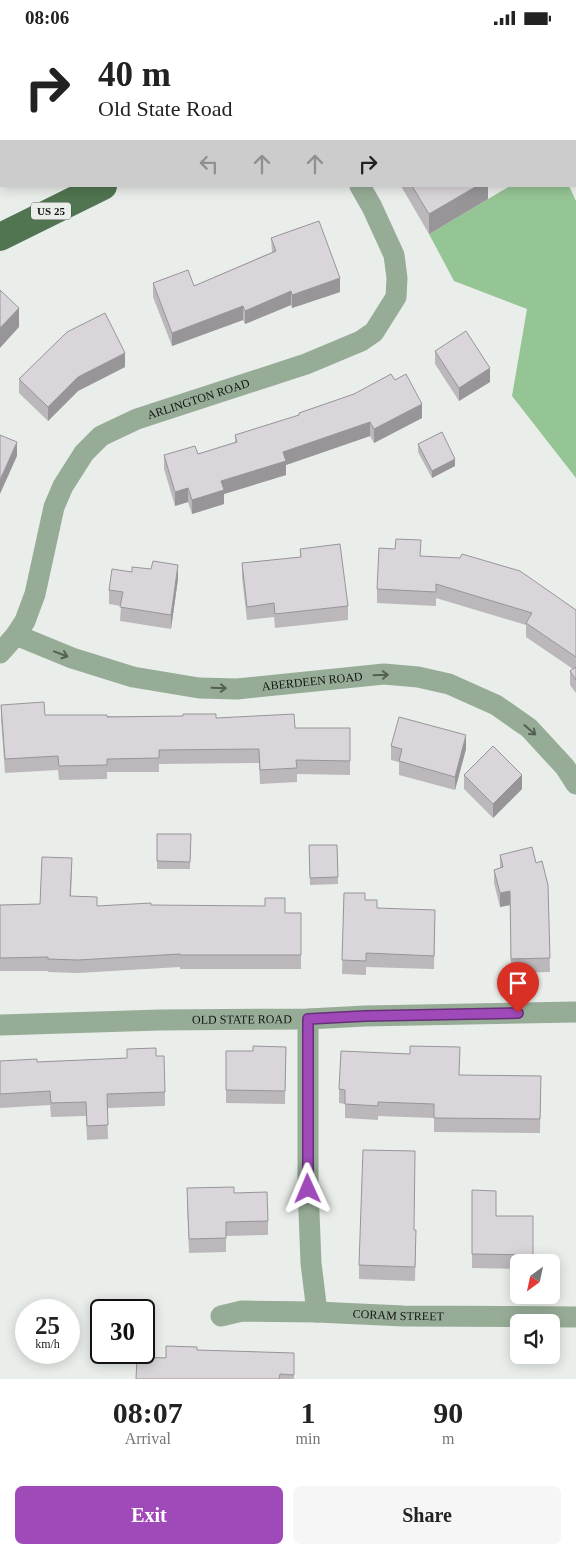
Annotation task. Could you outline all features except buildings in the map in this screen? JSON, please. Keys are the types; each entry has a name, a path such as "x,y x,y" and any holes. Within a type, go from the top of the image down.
{"main road":[{"name":"US 25","path":"0,237 101,187"}],"street":[{"name":"ARLINGTON ROAD","path":"0,653 16,635 25,621 34,594 54,507 63,486 84,453 101,436 137,419 306,363 361,341 374,332 396,297 397,278 394,255 361,187"},
{"name":"ABERDEEN ROAD","path":"16,635 72,659 133,677 199,688 237,689 384,674 418,677 449,684 496,705 529,729 565,767 576,785"},
{"name":"OLD STATE ROAD","path":"0,1025 576,1012"},
{"path":"308,1019 308,1189 311,1263 317,1312"},
{"name":"CORAM STREET","path":"221,1316 242,1311 403,1316 576,1317"}],"green space":[{"path":"508,187 569,187 576,201 576,478 512,396 527,309 454,281 429,234"}],"route":[{"path":"308,1189 308,1019 518,1013"}]}
